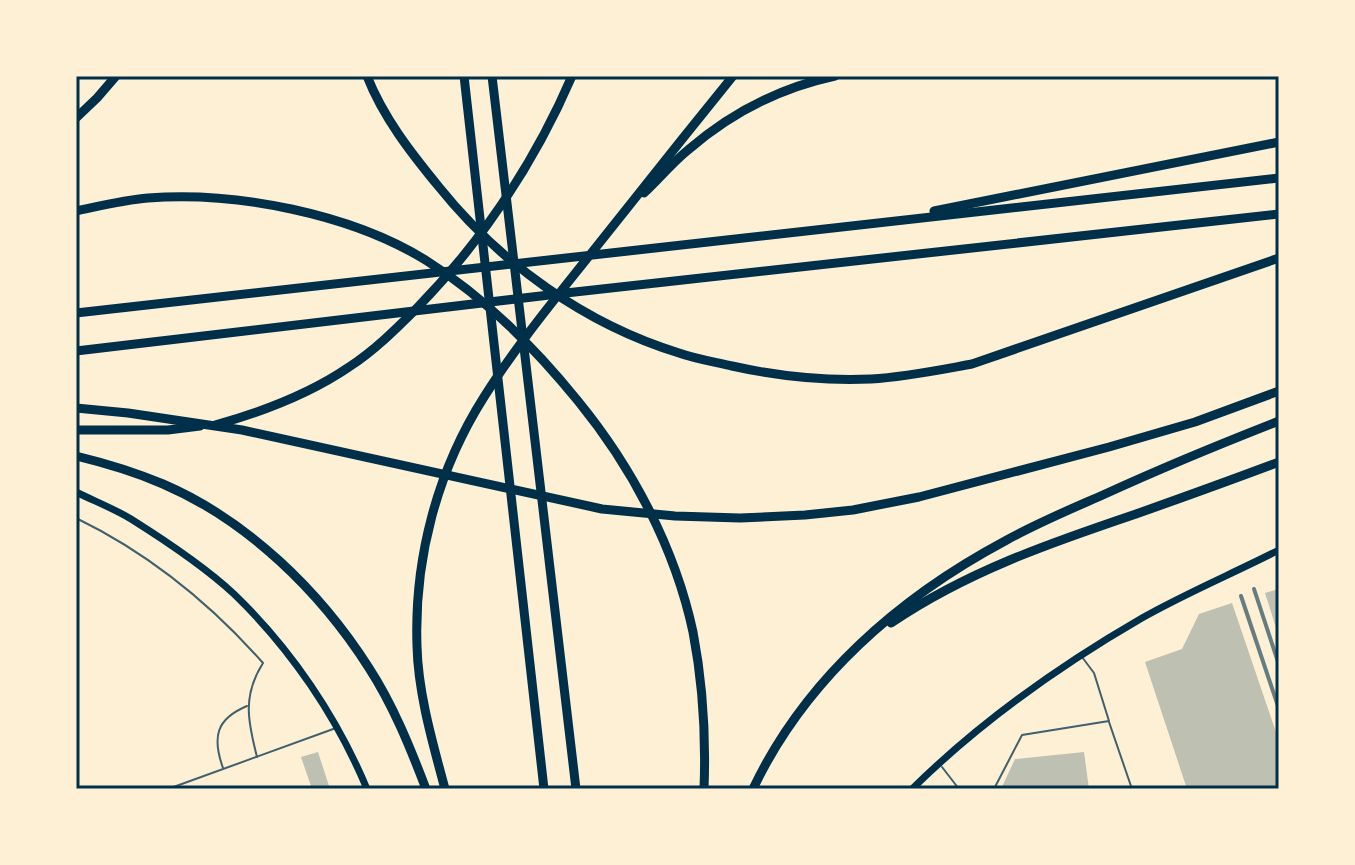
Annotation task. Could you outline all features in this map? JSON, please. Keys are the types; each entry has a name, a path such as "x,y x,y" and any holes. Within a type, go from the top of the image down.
{"highway":[{"path":"76,118 116,76"},
{"path":"367,76 404,142 462,216 507,259 571,304 622,331 681,354 743,368 802,377 870,379 972,364 1279,258"},
{"path":"464,76 544,789"},
{"path":"492,76 576,789"},
{"path":"76,430 168,430 216,425 279,404 318,386 359,360 391,333 468,253 519,177 572,76"},
{"path":"445,789 429,722 417,649 419,583 425,542 442,481 483,398 504,368 733,76"},
{"path":"648,185 687,150 742,110 786,89 835,76"},
{"path":"872,223 1279,142"},
{"path":"76,313 1279,178"},
{"path":"76,211 146,198 194,197 242,201 312,215 371,234 426,261 489,307 542,358 598,427 628,471 658,530 675,571 692,631 704,723 704,789"},
{"path":"76,351 1279,214"},
{"path":"76,408 230,428 602,509 740,518 853,510 919,497 1195,422 1279,391"},
{"path":"753,789 793,721 813,694 874,631 915,596 1006,540 1188,457 1279,421"},
{"path":"76,456 164,484 210,508 260,544 285,567 341,629 369,668 389,702 426,789"},
{"path":"839,665 903,615 982,572 1051,543 1279,462"}],"main road":[{"path":"76,492 138,524 206,571 233,594 280,644 301,672 348,745 367,789"},
{"path":"912,789 938,763 1000,712 1082,656 1143,618 1279,550"}],"lane":[{"path":"76,518 103,531 174,579 221,618 263,663 254,676 248,706 248,721 257,757"},
{"path":"1082,656 1094,673 1132,789"},
{"path":"224,769 217,749 221,725 226,717 248,706"},
{"path":"983,789 995,787 1022,735 1109,721"},
{"path":"168,789 337,728"},
{"path":"938,763 959,789"}],"building":[{"path":"1279,589 1279,634 1278,634 1265,593"},
{"path":"1232,603 1279,741 1279,789 1187,789 1145,662 1182,649 1199,614"},
{"path":"318,752 330,789 312,789 301,757"},
{"path":"1084,752 1089,789 1001,789 1015,759"}],"railway":[{"path":"1254,589 1279,665"},
{"path":"1241,596 1279,709"}]}
